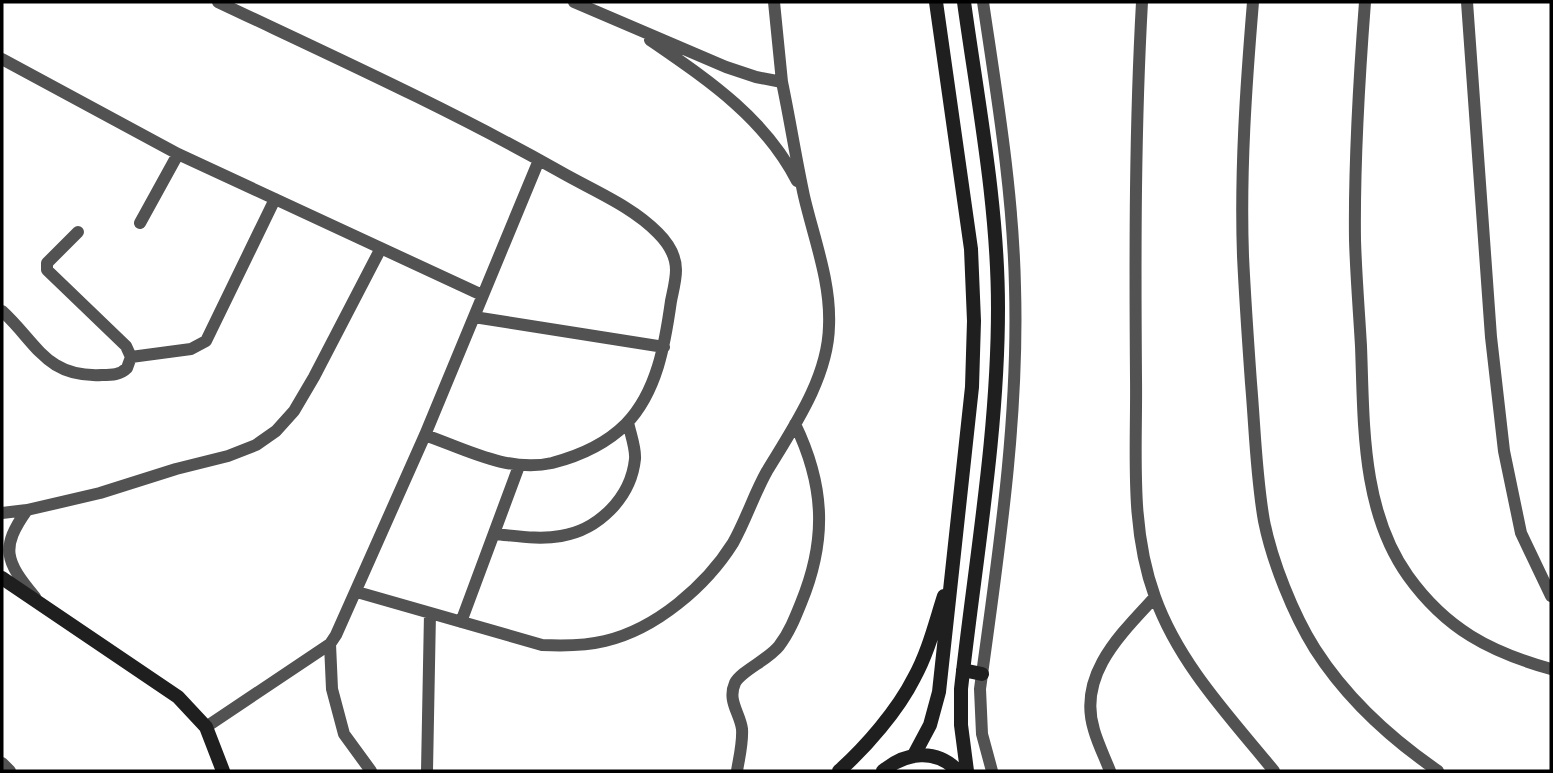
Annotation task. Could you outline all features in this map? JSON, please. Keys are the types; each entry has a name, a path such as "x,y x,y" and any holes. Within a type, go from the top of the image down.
{"street":[{"path":"218,2 367,72 540,160 631,212 657,232 672,250 676,270 664,347 655,375 628,422 609,439 579,455 550,463 519,466 425,435"},
{"path":"573,2 726,67 755,77 782,82"},
{"path":"357,592 542,645 564,646 605,641 636,630 678,604 701,585 719,564 795,424 825,358 829,329 823,271 804,194 782,82 774,2"},
{"path":"914,755 930,725 939,692 972,387 973,285 966,213 936,2"},
{"path":"964,2 993,210 998,306 993,418 963,670 961,725 967,771"},
{"path":"983,2 1009,184 1016,331 1008,469 982,674 980,720 992,771"},
{"path":"1142,2 1135,168 1136,494 1142,553 1155,597 1181,651 1205,686 1274,771"},
{"path":"1253,2 1246,89 1243,255 1264,522 1272,552 1293,606 1314,647 1344,689 1377,723 1407,750 1438,771"},
{"path":"1365,2 1355,240 1366,446 1371,485 1382,528 1406,574 1433,608 1477,641 1512,658 1551,669"},
{"path":"1468,2 1491,337 1504,451 1521,533 1551,596"},
{"path":"630,26 718,87 749,114 780,152 804,194"},
{"path":"2,59 178,154 482,295"},
{"path":"140,223 178,154"},
{"path":"206,727 330,644 357,592 540,160"},
{"path":"131,357 191,349 206,341 275,199"},
{"path":"2,311 53,365 93,376 117,374 127,368 131,357 126,346 47,270 47,263 78,232"},
{"path":"2,513 100,493 176,468 228,456 256,445 276,431 294,411 381,248"},
{"path":"474,317 664,347"},
{"path":"495,534 541,538 561,536 587,528 603,518 615,505 633,471 636,456 628,422"},
{"path":"737,771 742,730 733,703 734,685 742,674 768,658 783,640 812,575 817,557 820,521 816,485 808,453 795,424"},
{"path":"461,622 519,466"},
{"path":"27,510 8,533 5,541 6,554 14,572 41,605"},
{"path":"839,771 908,690 921,664 953,568"},
{"path":"2,578 178,697 206,727 221,762 222,771"},
{"path":"1110,771 1093,728 1090,695 1099,665 1122,633 1155,597"},
{"path":"427,771 430,613"},
{"path":"330,644 332,690 344,734 371,771"},
{"path":"963,670 982,674"},
{"path":"883,771 897,761 914,755 941,758 958,771"},
{"path":"2,763 10,771"}]}
